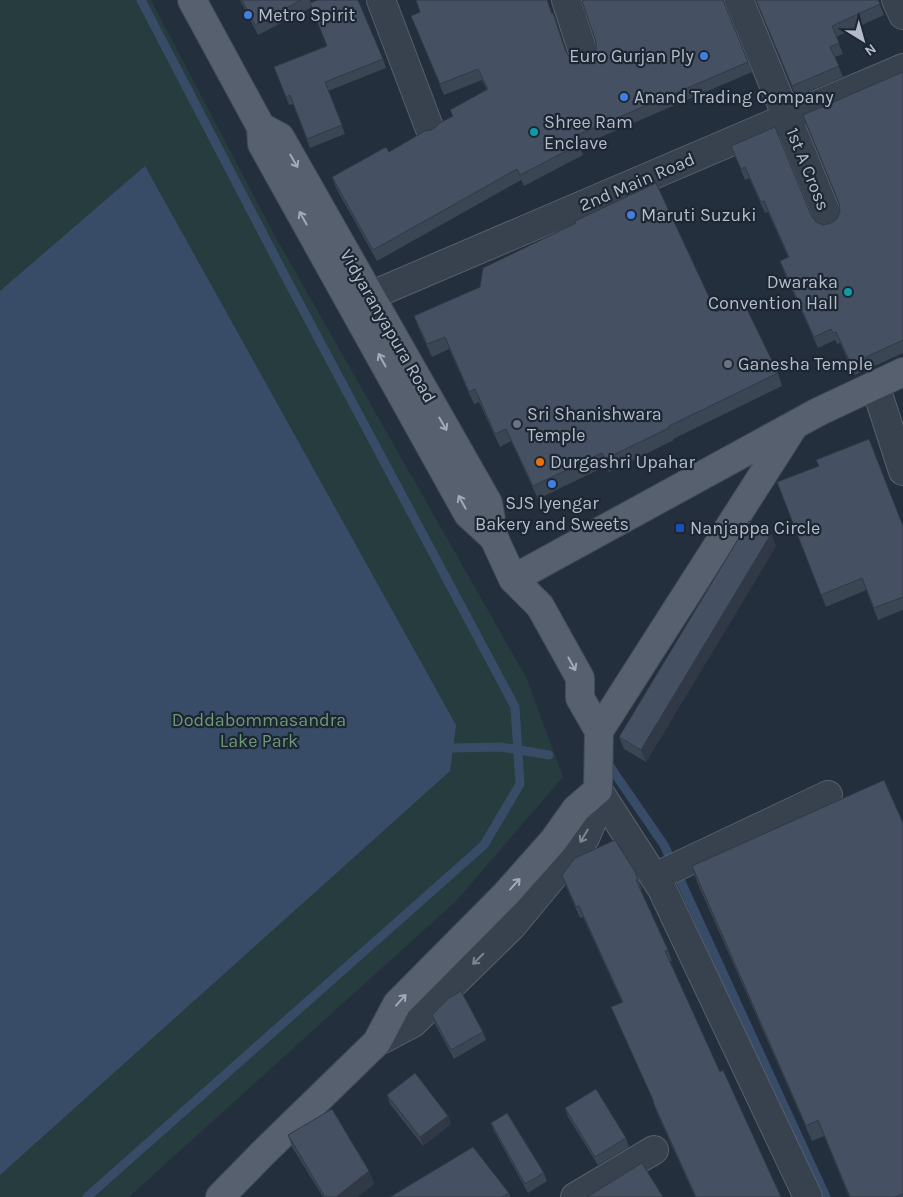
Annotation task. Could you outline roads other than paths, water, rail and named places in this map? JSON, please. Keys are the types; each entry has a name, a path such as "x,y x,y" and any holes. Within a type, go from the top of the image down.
{"main road":[{"name":"Vidyaranyapura Road","path":"192,0 261,127 262,144 468,514 494,538"},
{"name":"Vidyaranyapura Road","path":"261,127 280,137 488,503 494,538 513,579"},
{"path":"220,1197 263,1152 377,1042 397,1004 506,894 554,840 576,809 598,790 599,731 580,698 565,690 524,608 540,606 513,579 818,412 903,372"},
{"path":"599,731 794,426"}],"street":[{"path":"381,0 429,127"},
{"path":"566,0 585,58"},
{"name":"1st A Cross","path":"739,0 829,220"},
{"path":"896,0 903,15"},
{"name":"2nd Main Road","path":"370,296 903,68"},
{"path":"875,385 903,471"},
{"path":"598,790 658,875 662,889 808,1197"},
{"path":"658,875 828,795"},
{"path":"575,1197 654,1150"}],"water":[{"name":"Doddabommasandra Lake Park","path":"145,166 456,725 450,771 0,1175 0,291"}],"waterway":[{"path":"87,1197 484,845 520,784 515,707 285,276 141,0"},
{"path":"453,748 501,747 549,755"},
{"path":"604,763 609,765 664,845 826,1197"}],"place":[{"name":"Metro Spirit","path":"248,15"},
{"name":"Euro Gurjan Ply","path":"704,56"},
{"name":"Anand Trading Company","path":"624,97"},
{"name":"Shree Ram Enclave","path":"534,132"},
{"name":"Maruti Suzuki","path":"631,215"},
{"name":"Dwaraka Convention Hall","path":"848,292"},
{"name":"Ganesha Temple","path":"728,364"},
{"name":"Sri Shanishwara Temple","path":"517,424"},
{"name":"Durgashri Upahar","path":"540,462"},
{"name":"SJS Iyengar Bakery and Sweets","path":"552,484"},
{"name":"Nanjappa Circle","path":"680,528"}]}
